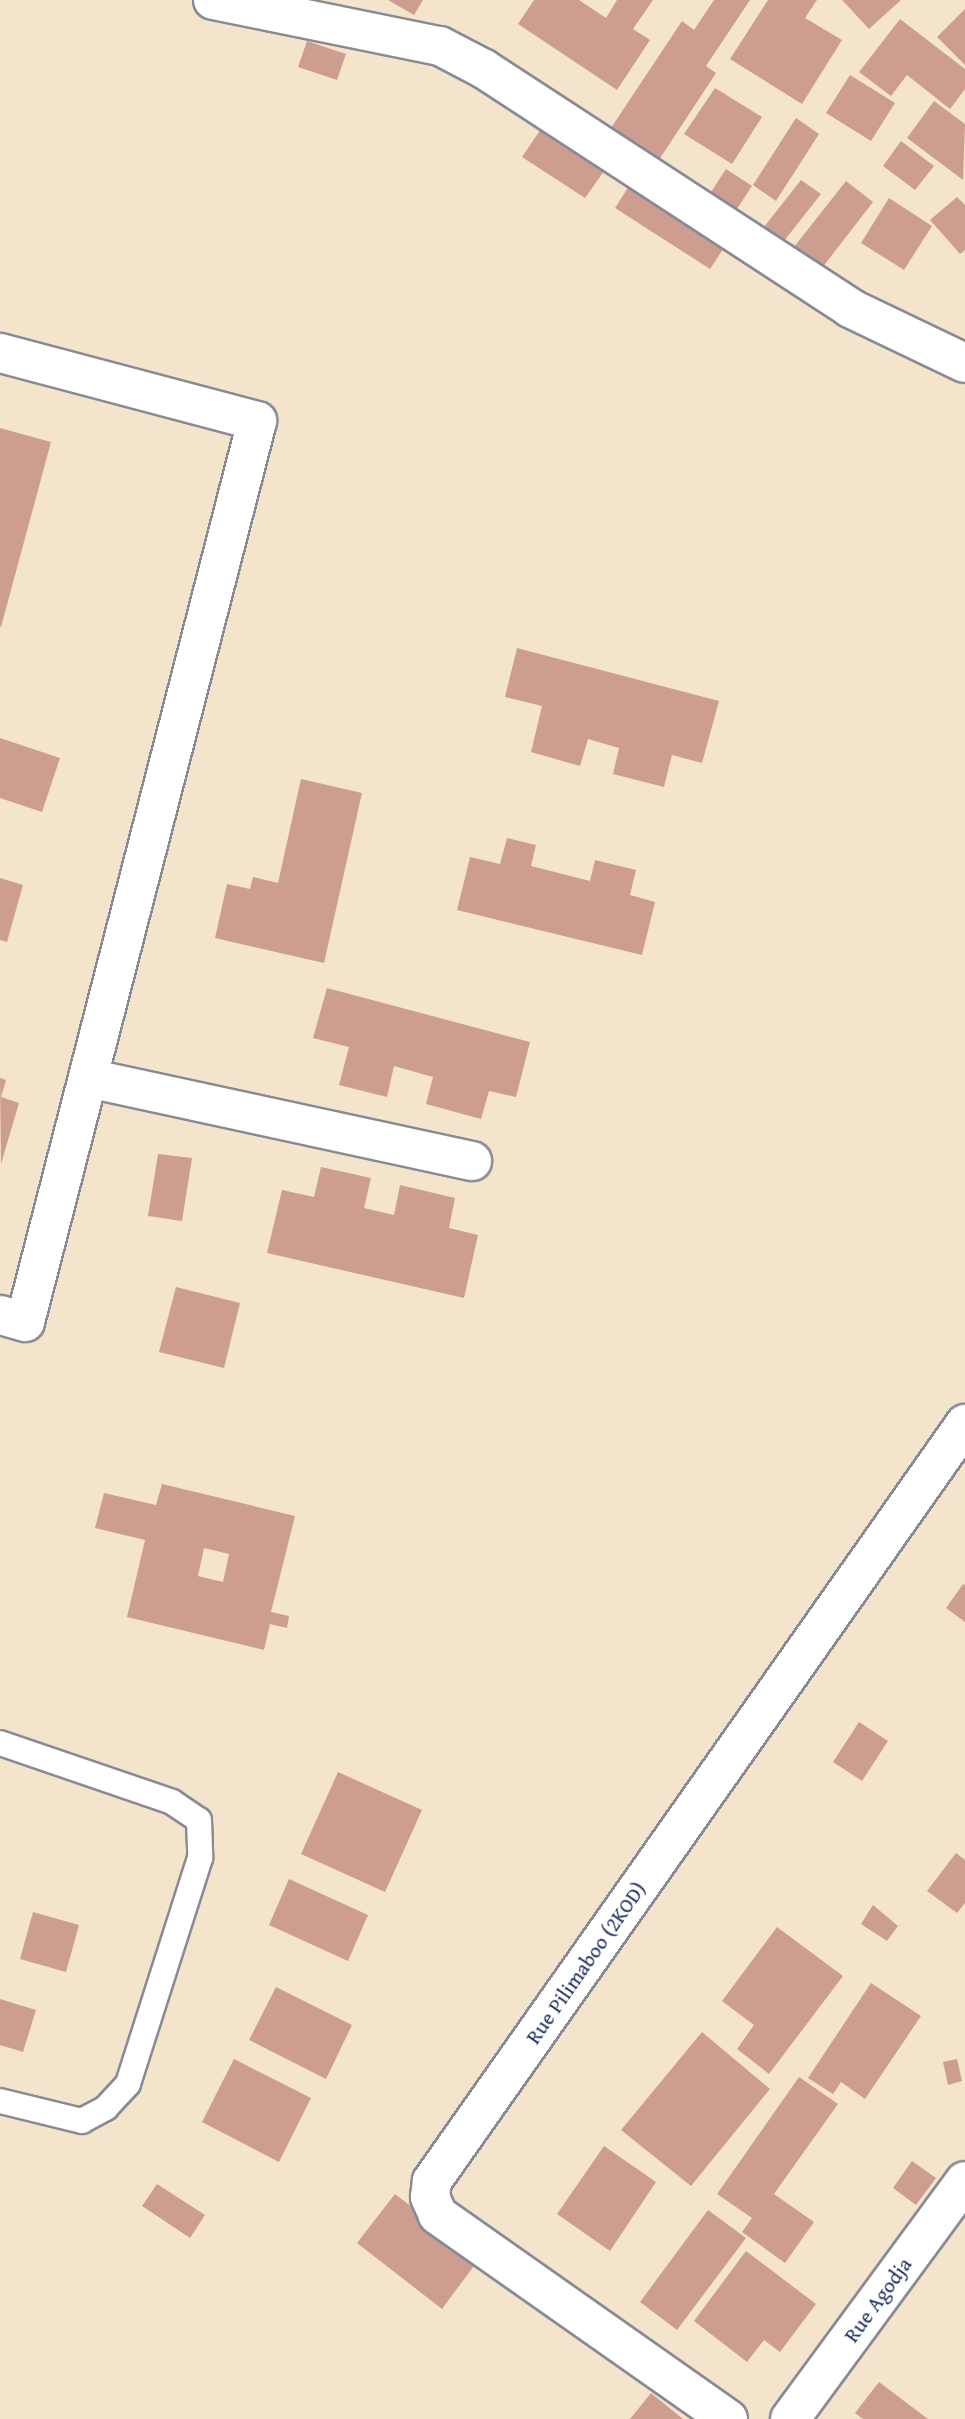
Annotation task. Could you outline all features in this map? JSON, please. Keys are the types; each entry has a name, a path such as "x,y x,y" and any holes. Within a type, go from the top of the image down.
{"street":[{"path":"213,0 440,46 484,69 850,308 965,363"},
{"path":"0,353 257,421 88,1078 12,1319"},
{"path":"88,1078 472,1161"},
{"name":"Rue Pilimaboo (2KOD)","path":"728,2419 438,2215 429,2197 432,2181 960,1440"},
{"name":"Rue Agodja","path":"790,2419 965,2181"}],"lane":[{"path":"0,1743 172,1802 199,1821 200,1858 128,2084 106,2108 82,2120 0,2101"}],"building":[{"path":"388,0 423,0 414,15"},
{"path":"534,0 579,0 606,18 617,0 653,0 633,29 650,40 617,90 518,24"},
{"path":"714,0 750,0 706,66 716,73 655,166 607,134 682,21 694,30"},
{"path":"768,0 817,0 805,18 842,40 802,104 730,59"},
{"path":"842,0 901,0 869,29"},
{"path":"965,9 965,65 937,37"},
{"path":"900,19 965,69 965,89 950,109 907,75 891,96 859,72"},
{"path":"307,41 346,54 337,80 298,67"},
{"path":"850,75 895,103 871,141 826,113"},
{"path":"715,88 762,117 732,164 684,134"},
{"path":"934,101 965,124 963,180 907,138"},
{"path":"796,118 819,134 776,201 753,185"},
{"path":"545,123 609,164 585,198 522,157"},
{"path":"901,141 934,166 915,190 883,166"},
{"path":"726,169 752,186 733,215 707,198"},
{"path":"801,180 821,194 784,241 764,227"},
{"path":"846,181 873,202 822,268 794,247"},
{"path":"629,186 725,246 710,269 615,208"},
{"path":"957,197 965,205 965,250 960,254 930,220"},
{"path":"889,198 932,226 904,270 861,243"},
{"path":"0,428 51,442 1,627 0,626"},
{"path":"517,648 719,701 702,763 672,755 664,787 613,774 619,748 588,739 580,766 531,752 542,706 505,697"},
{"path":"0,738 60,758 42,812 0,798"},
{"path":"301,779 362,793 324,963 215,938 227,884 250,889 253,877 278,883"},
{"path":"507,838 536,845 531,866 590,881 595,860 636,870 630,895 655,902 642,955 457,910 470,857 500,864"},
{"path":"0,878 23,885 7,942 0,940"},
{"path":"327,988 530,1042 516,1097 489,1091 481,1119 426,1104 433,1077 394,1066 387,1097 339,1085 349,1047 313,1038"},
{"path":"0,1078 6,1080 1,1097 19,1103 1,1164"},
{"path":"158,1154 192,1158 182,1221 148,1216"},
{"path":"321,1167 371,1178 364,1208 394,1215 400,1185 455,1198 449,1228 478,1235 464,1298 267,1253 282,1190 314,1197"},
{"path":"176,1287 240,1303 224,1368 159,1352"},
{"path":"162,1484 295,1516 271,1612 289,1616 287,1628 270,1624 264,1650 127,1617 145,1540 95,1528 104,1493 156,1505","holes":["204,1548 229,1554 223,1582 198,1576"]},
{"path":"963,1584 965,1585 965,1622 946,1608"},
{"path":"859,1722 888,1741 862,1781 833,1762"},
{"path":"338,1772 422,1810 385,1892 301,1854"},
{"path":"956,1853 965,1860 965,1903 957,1913 927,1891"},
{"path":"289,1879 368,1915 348,1961 269,1925"},
{"path":"873,1905 898,1926 887,1941 861,1924"},
{"path":"33,1912 79,1925 66,1972 20,1959"},
{"path":"777,1927 843,1976 769,2074 737,2049 754,2025 722,2001"},
{"path":"871,1983 921,2016 865,2099 841,2082 833,2094 808,2078"},
{"path":"276,1987 352,2025 326,2079 249,2040"},
{"path":"0,1999 36,2010 23,2052 0,2045"},
{"path":"702,2032 770,2089 691,2186 621,2130"},
{"path":"234,2059 311,2098 279,2162 202,2122"},
{"path":"957,2059 962,2081 948,2085 943,2062"},
{"path":"799,2077 838,2104 774,2194 814,2222 785,2263 742,2232 752,2218 717,2194"},
{"path":"604,2146 656,2182 610,2251 557,2214"},
{"path":"912,2161 936,2178 916,2205 893,2188"},
{"path":"157,2184 205,2215 190,2238 142,2206"},
{"path":"395,2194 479,2259 442,2309 357,2243"},
{"path":"708,2210 746,2238 677,2330 640,2302"},
{"path":"746,2251 816,2304 780,2352 764,2340 747,2362 694,2321"},
{"path":"879,2382 928,2419 863,2419 855,2413"},
{"path":"651,2393 683,2419 630,2419"}]}
